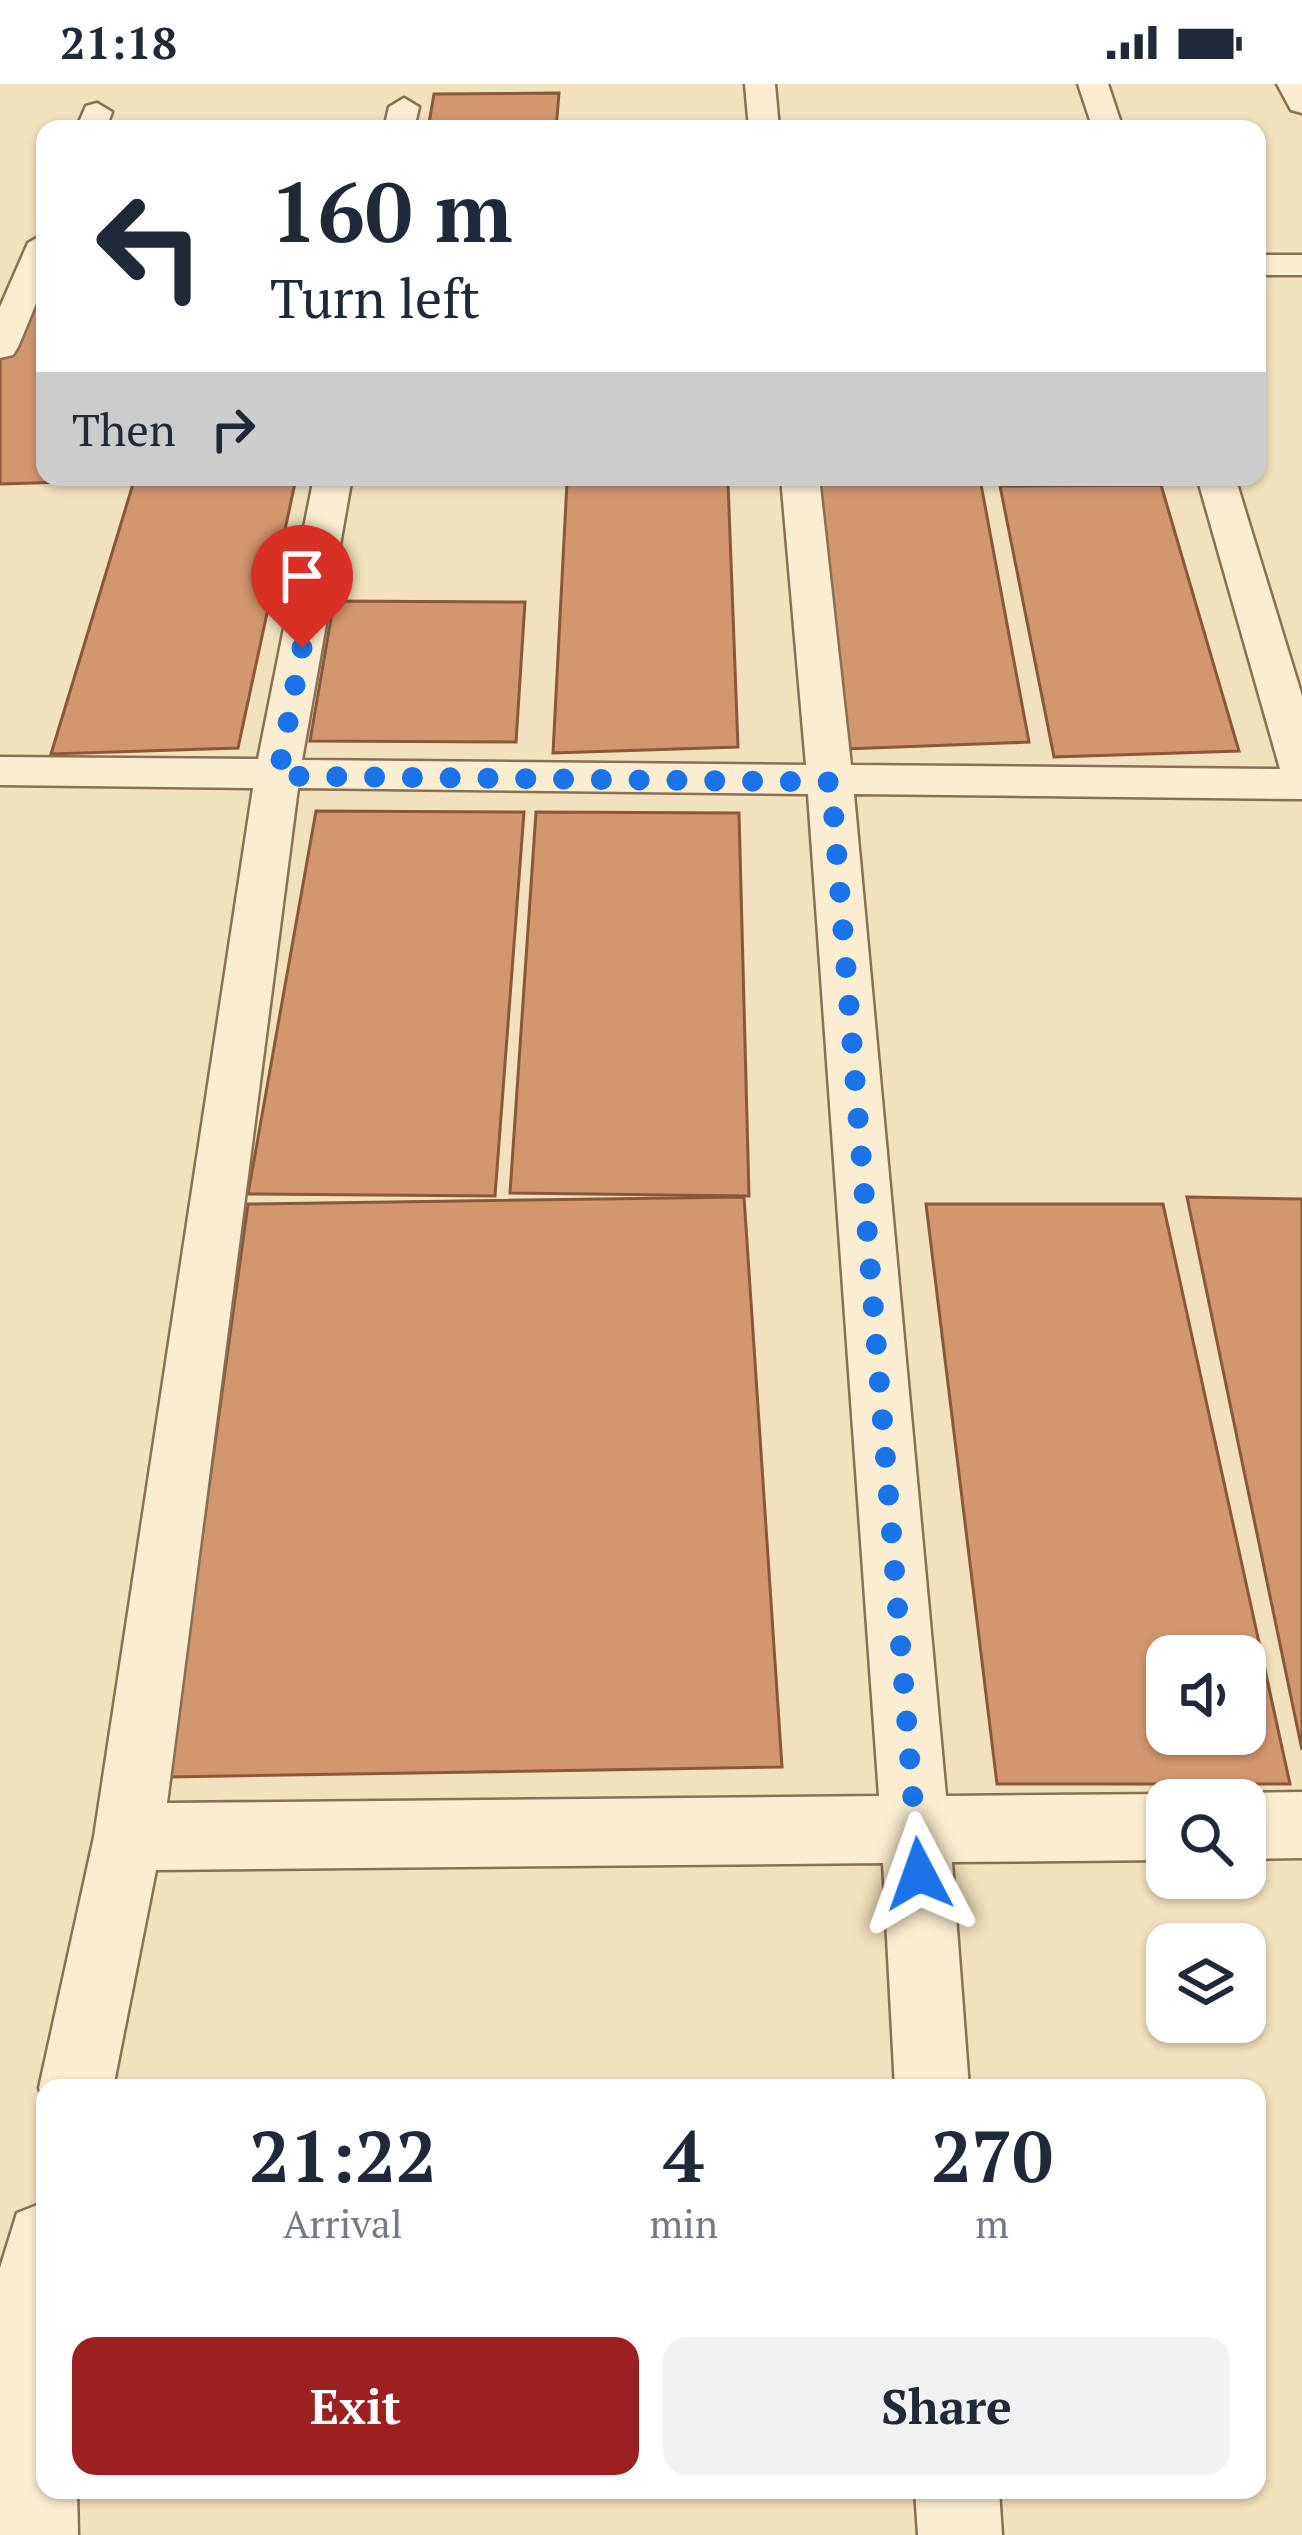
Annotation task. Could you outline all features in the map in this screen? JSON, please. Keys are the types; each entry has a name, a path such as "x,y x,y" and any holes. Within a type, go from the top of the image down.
{"street":[{"path":"760,84 763,120"},
{"path":"1093,84 1105,120"},
{"path":"1292,84 1302,104"},
{"path":"0,347 36,264"},
{"path":"1266,265 1302,265"},
{"path":"78,2079 128,1837 278,776 331,486"},
{"path":"801,486 831,782 916,1831 931,2079"},
{"path":"1219,486 1302,770"},
{"path":"0,772 1302,784"},
{"path":"1266,1826 1302,1826"},
{"path":"128,1837 1146,1827"},
{"path":"36,2283 36,2535"},
{"path":"958,2499 960,2535"}],"building":[{"path":"559,93 557,120 430,120 434,94"},
{"path":"36,295 36,483 0,484 0,351"},
{"path":"132,486 294,486 238,748 51,754"},
{"path":"567,486 728,486 738,747 553,753"},
{"path":"821,486 981,486 1029,742 845,749"},
{"path":"1000,486 1161,486 1239,751 1054,757"},
{"path":"334,601 525,602 516,742 310,741"},
{"path":"316,811 524,812 495,1196 248,1194"},
{"path":"536,812 739,813 749,1196 510,1193"},
{"path":"744,1197 782,1767 169,1777 248,1204"},
{"path":"1187,1197 1302,1199 1302,1750"},
{"path":"926,1204 1163,1204 1257,1635 1146,1635 1146,1755 1266,1755 1266,1674 1290,1784 1266,1784 1266,1779 1146,1779 1146,1784 997,1784"}],"route":[{"path":"302,648 278,776 831,782 919,1874"}]}
